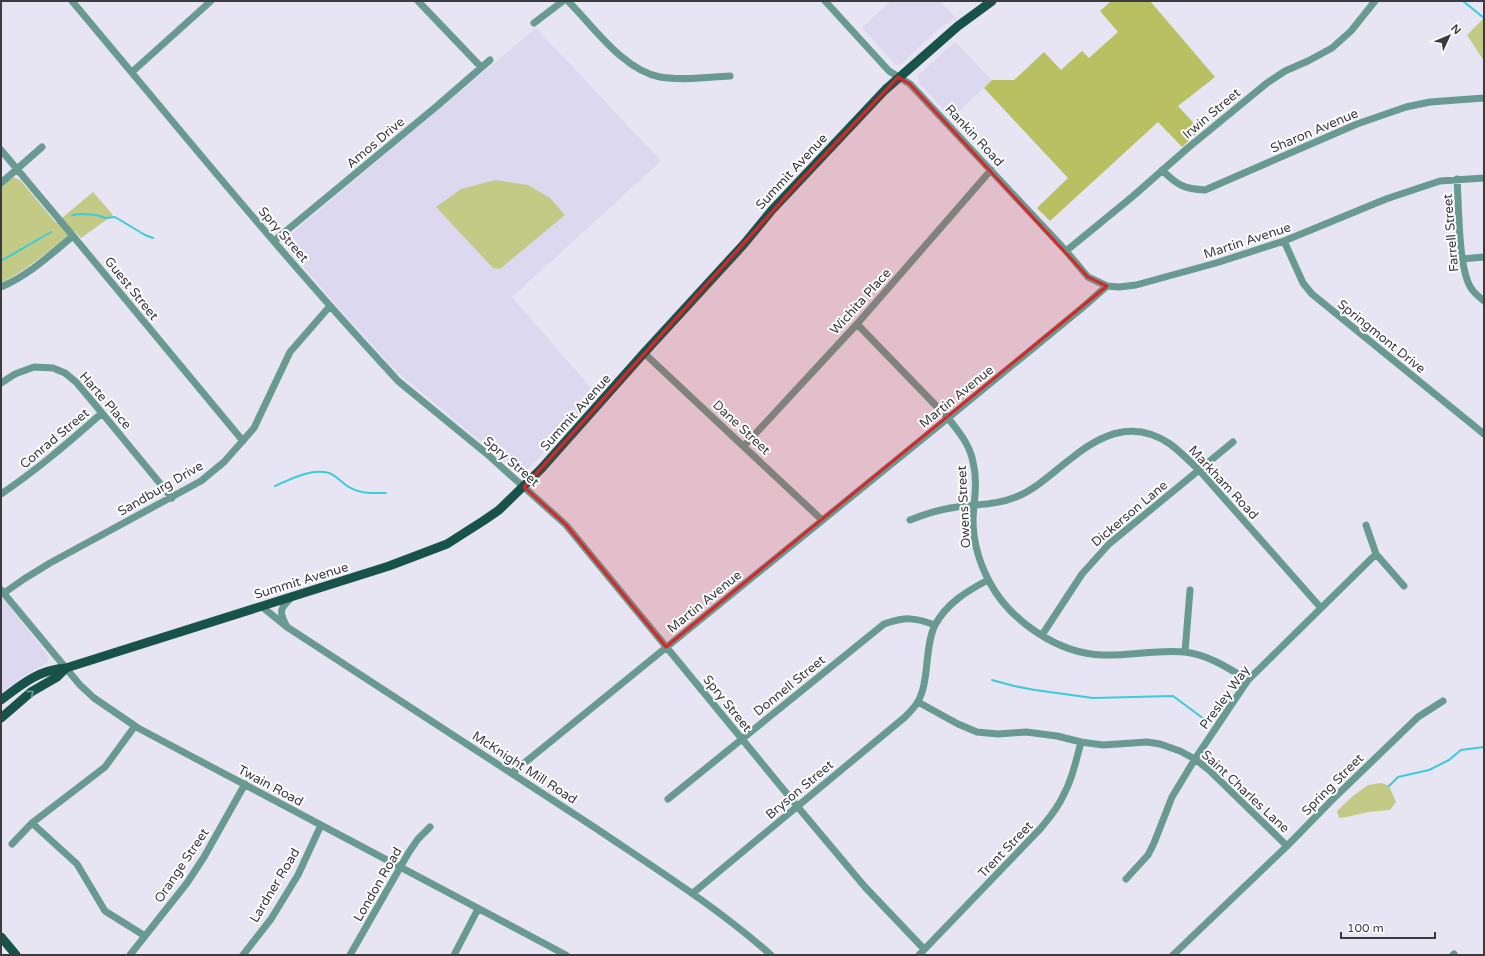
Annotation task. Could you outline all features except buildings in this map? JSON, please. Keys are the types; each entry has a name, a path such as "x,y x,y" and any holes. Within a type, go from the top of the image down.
{"main road":[{"name":"Summit Avenue","path":"1,700 36,675 52,669 66,668 390,566 447,544 483,521 524,487 744,244 772,210 884,90 958,26 992,1"},
{"name":"Summit Avenue","path":"1,718 31,692 57,676 66,668"},
{"path":"1,937 16,955"}],"street":[{"name":"Spry Street","path":"72,1 274,241 398,381 524,487 566,525 797,806 922,952"},
{"path":"132,72 211,1"},
{"path":"418,1 481,67"},
{"path":"534,23 563,1"},
{"path":"568,1 621,57 641,69 659,77 688,79 730,76"},
{"name":"Rankin Road","path":"825,1 889,71 910,84 1066,251 1088,277 1107,286"},
{"name":"Irwin Street","path":"1066,251 1267,83 1285,71 1332,48 1351,31 1375,1"},
{"name":"Amos Drive","path":"274,241 490,60"},
{"name":"Sharon Avenue","path":"1162,170 1174,182 1182,187 1205,190 1356,124 1406,107 1430,102 1484,98"},
{"path":"1,183 42,146"},
{"name":"Guest Street","path":"1,150 243,441"},
{"name":"Wichita Place","path":"744,446 857,324 991,170"},
{"name":"Martin Avenue","path":"512,773 948,418 1107,286 1119,287 1136,285 1216,263 1284,241 1413,190 1440,181 1484,178"},
{"name":"Farrell Street","path":"1457,179 1462,259 1470,288 1484,301"},
{"path":"1,287 24,275 37,266 73,236"},
{"name":"Springmont Drive","path":"1284,241 1303,283 1312,294 1484,434"},
{"path":"1462,259 1484,257"},
{"name":"Sandburg Drive","path":"3,592 50,563 201,481 224,462 254,428 290,352 330,306"},
{"name":"Owens Street","path":"857,324 961,433 968,446 976,477 973,520 976,549 988,580 996,593 1018,618 1061,646 1080,652 1102,655 1184,652 1209,658 1248,680"},
{"name":"Dane Street","path":"644,353 822,520"},
{"name":"Harte Place","path":"1,384 15,374 34,367 53,368 65,373 76,382 172,498"},
{"name":"Conrad Street","path":"1,494 23,480 102,413"},
{"name":"Markham Road","path":"910,520 940,509 999,503 1016,497 1035,488 1089,445 1102,437 1121,431 1153,435 1168,443 1180,452 1199,470 1321,608"},
{"name":"Dickerson Lane","path":"1042,635 1082,574 1109,544 1233,442"},
{"path":"1366,525 1376,554 1404,586"},
{"name":"Presley Way","path":"1126,879 1148,855 1154,844 1172,797 1195,759 1248,680 1376,554"},
{"path":"918,702 924,683 931,636 935,625 950,606 965,592 988,580"},
{"path":"1184,652 1190,590"},
{"name":"Twain Road","path":"3,592 53,650 66,668 94,698 134,726 566,955"},
{"path":"287,627 281,615 281,611 292,596"},
{"name":"McKnight Mill Road","path":"260,606 287,627 693,893 771,955"},
{"name":"Donnell Street","path":"668,799 884,624 900,618 921,619 935,625"},
{"name":"Spring Street","path":"1173,955 1287,846 1332,800 1418,717 1443,701"},
{"name":"Saint Charles Lane","path":"918,702 958,724 977,732 998,734 1026,732 1057,736 1081,742 1103,745 1147,742 1160,744 1180,751 1195,759 1210,770 1287,846"},
{"name":"Bryson Street","path":"693,893 905,717 918,702"},
{"path":"12,844 32,823 105,766 134,726"},
{"name":"Trent Street","path":"922,952 1036,834 1049,818 1062,798 1069,783 1081,742"},
{"name":"Orange Street","path":"131,955 184,888 204,857 244,784"},
{"path":"32,823 77,864 105,911 145,936"},
{"name":"Lardner Road","path":"243,955 271,919 298,875 321,825"},
{"name":"London Road","path":"350,955 400,866 418,839 430,827"},
{"path":"454,955 478,909"}],"highlighted area":[{"path":"898,77 910,84 1088,277 1107,286 666,647 566,525 524,487 796,185"}],"shaded area":[{"path":"891,1 940,1 957,19 942,26 901,64 896,65 862,28"},
{"path":"536,28 661,161 512,297 596,394 525,473 520,474 397,372 337,306 284,244 285,239"},
{"path":"955,42 992,80 952,118 919,83 918,75"},
{"path":"1,596 49,657 47,663 25,675 1,693"}],"green space":[{"path":"1111,1 1150,1 1215,77 1178,106 1200,130 1182,147 1158,122 1050,221 1037,208 1068,178 984,88 992,80 1014,80 1044,52 1061,70 1082,51 1089,58 1118,32 1100,11"},
{"path":"1484,18 1484,61 1467,35"},
{"path":"13,177 20,180 56,223 93,192 113,215 81,238 74,231 30,265 1,283 1,188"},
{"path":"495,180 528,185 550,198 565,215 500,269 493,268 436,207 461,189"},
{"path":"1382,783 1389,786 1396,802 1390,810 1368,812 1339,818 1337,811 1353,796 1368,785"}],"waterway":[{"path":"1463,1 1484,18"},
{"path":"72,215 81,214 96,215 106,218 115,217 145,235 153,238"},
{"path":"1,261 51,232"},
{"path":"275,486 294,477 308,473 322,472 332,474 346,485 358,491 367,493 386,493"},
{"path":"992,680 1035,690 1093,698 1173,696 1204,719"},
{"path":"1389,786 1398,777 1429,770 1449,760 1461,750 1484,747"}]}
